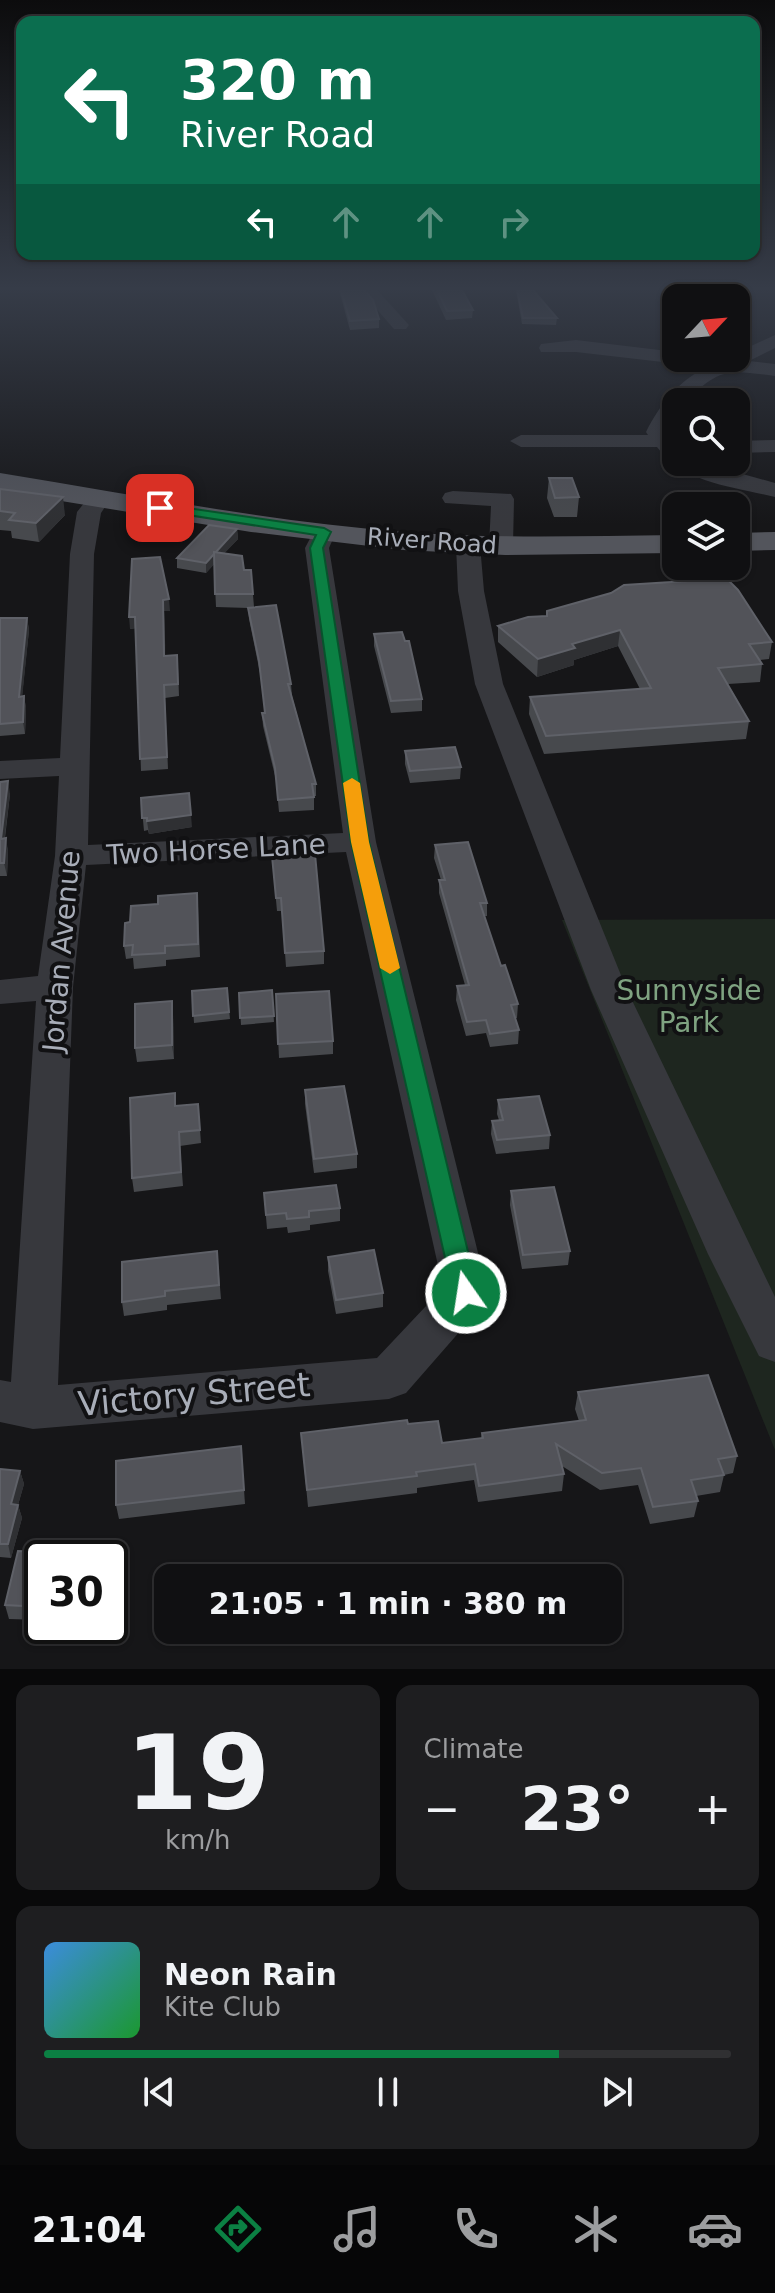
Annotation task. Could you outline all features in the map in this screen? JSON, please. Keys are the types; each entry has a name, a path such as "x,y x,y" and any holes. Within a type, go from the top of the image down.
{"main road":[{"name":"River Road","path":"0,482 324,532 662,543"},
{"path":"750,542 775,541"}],"street":[{"path":"754,368 775,370"},
{"path":"688,388 711,372"},
{"path":"662,419 657,432 662,438"},
{"path":"521,441 662,450"},
{"path":"750,447 775,446"},
{"path":"718,476 775,490"},
{"name":"Jordan Avenue","path":"16,1404 55,987 71,856 82,554 89,512 100,498"},
{"path":"448,507 503,499 471,591 489,684 609,990 730,1254 775,1342"},
{"path":"324,532 317,548 360,842"},
{"path":"0,770 76,766"},
{"name":"Two Horse Lane","path":"71,856 360,842"},
{"name":"Victory Street","path":"16,1404 389,1378 466,1293 360,842"},
{"path":"0,992 55,987"}],"green space":[{"name":"Sunnyside Park","path":"775,919 775,1450 562,920"}],"building":[{"path":"549,478 572,478 579,497 555,498"},
{"path":"0,489 63,497 36,523 9,520 15,513 0,511"},
{"path":"209,525 237,529 206,563 177,558"},
{"path":"214,552 242,556 244,570 251,570 253,594 215,594"},
{"path":"160,557 169,599 163,600 164,656 177,655 178,684 164,685 167,757 140,759 135,617 129,617 132,559"},
{"path":"724,580 738,590 772,642 749,644 762,664 718,668 749,721 546,736 530,697 651,688 620,630 572,644 575,648 538,659 498,626 528,617 547,616 547,611 611,593 624,585"},
{"path":"276,605 291,684 288,684 316,784 312,784 314,797 278,800 275,768 262,713 265,713 259,661 248,608"},
{"path":"0,618 27,618 19,697 24,696 23,722 0,724"},
{"path":"402,632 405,641 409,641 422,699 391,701 374,634"},
{"path":"455,747 461,767 410,771 405,751"},
{"path":"8,781 1,839 6,838 4,863 0,863 0,782"},
{"path":"189,793 191,815 147,821 147,818 142,818 141,798"},
{"path":"468,842 487,903 480,903 501,966 505,965 518,1004 511,1005 519,1030 490,1034 486,1020 467,1022 457,986 469,985 439,880 445,880 435,845"},
{"path":"315,854 324,951 285,953 281,898 276,898 272,856"},
{"path":"197,893 198,944 165,946 165,953 132,955 133,945 124,946 125,923 130,922 131,906 158,904 158,896"},
{"path":"227,988 229,1012 193,1016 192,991"},
{"path":"272,990 274,1016 240,1018 239,993"},
{"path":"329,991 333,1041 278,1044 276,994"},
{"path":"172,1001 172,1045 135,1048 135,1004"},
{"path":"344,1086 357,1154 314,1159 305,1090"},
{"path":"175,1093 175,1106 198,1104 200,1130 179,1132 181,1172 132,1178 130,1098"},
{"path":"539,1096 550,1135 497,1140 492,1121 503,1120 498,1100"},
{"path":"336,1185 340,1208 309,1211 309,1217 287,1219 286,1213 266,1215 264,1193"},
{"path":"554,1187 570,1251 523,1255 511,1191"},
{"path":"374,1250 383,1293 336,1300 328,1257"},
{"path":"217,1251 219,1285 165,1291 165,1296 122,1302 122,1262"},
{"path":"708,1375 737,1456 718,1459 724,1475 691,1480 698,1501 653,1507 641,1468 602,1473 556,1444 564,1474 479,1486 475,1464 416,1472 417,1476 307,1490 301,1433 407,1420 408,1424 438,1421 442,1443 483,1438 482,1433 586,1420 578,1392"},
{"path":"241,1446 244,1490 116,1505 116,1461"},
{"path":"0,1469 20,1471 11,1504 18,1505 8,1544 0,1544"},
{"path":"18,1551 24,1551 24,1606 5,1605"}],"slow traffic":[{"path":"352,783 360,842 390,968"}],"route":[{"path":"160,508 324,532 317,548 360,842 466,1293"}]}
